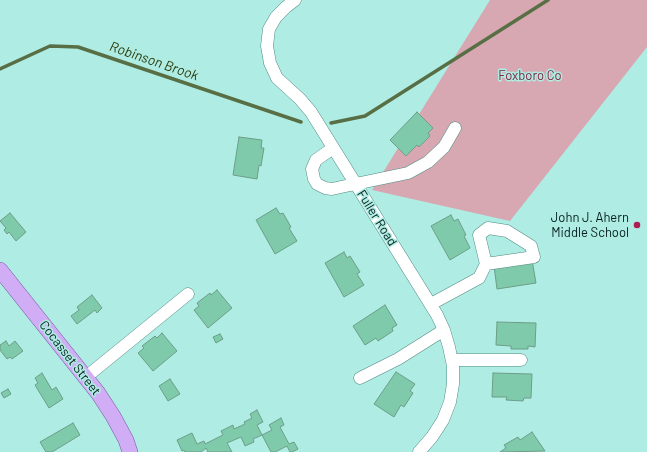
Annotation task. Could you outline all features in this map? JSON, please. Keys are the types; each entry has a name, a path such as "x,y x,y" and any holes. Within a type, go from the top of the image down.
{"main road":[{"name":"Cocasset Street","path":"0,270 86,377 113,416 130,452"}],"street":[{"name":"Fuller Road","path":"296,0 276,17 269,29 267,46 270,63 277,78 300,99 311,112 431,304 444,330 452,360 453,384 450,402 443,420 423,451"},
{"path":"333,148 321,156 314,163 312,169 314,179 317,184 325,188 332,189 408,173 428,162 444,147 455,128"},
{"path":"431,304 480,278 486,264"},
{"path":"86,377 188,294"},
{"path":"360,378 398,359 444,330"},
{"path":"452,360 521,360"}],"green space":[{"name":"Foxboro Co","path":"490,0 647,0 647,47 510,221 372,190"}],"building":[{"path":"417,112 433,128 428,133 430,136 419,147 417,145 406,156 390,140"},
{"path":"239,137 262,140 261,148 264,148 257,179 233,175"},
{"path":"276,208 280,214 283,213 291,227 289,228 297,241 275,254 256,220"},
{"path":"10,213 26,232 16,241 9,232 7,234 4,230 6,228 0,221"},
{"path":"451,215 454,221 458,219 466,235 464,236 470,248 450,260 431,226"},
{"path":"344,252 347,258 350,256 360,272 357,274 364,285 344,297 325,263"},
{"path":"532,260 536,283 497,289 494,266"},
{"path":"217,290 232,308 208,328 194,310 199,306 197,303 210,293 211,295"},
{"path":"92,295 102,308 97,313 95,310 77,324 71,316 79,310 77,307"},
{"path":"385,305 397,325 392,328 393,331 378,341 376,338 365,345 353,326"},
{"path":"497,322 536,323 535,347 528,346 528,349 511,349 511,346 496,345"},
{"path":"162,333 177,351 153,371 138,353 144,348 142,346 155,336 157,338"},
{"path":"220,334 223,339 216,343 213,337"},
{"path":"6,341 9,346 15,341 23,351 12,359 10,357 7,359 0,350 0,345"},
{"path":"396,372 415,384 410,391 413,393 404,407 401,405 394,417 374,404"},
{"path":"42,373 52,390 56,387 63,399 49,408 35,385 38,383 35,378"},
{"path":"493,373 532,374 531,398 524,398 523,401 506,400 507,397 492,397"},
{"path":"170,379 180,394 168,401 159,386"},
{"path":"8,389 11,394 4,398 1,393"},
{"path":"257,410 263,422 257,425 262,435 253,439 254,442 245,446 241,437 227,443 232,452 208,452 206,448 201,452 182,451 177,440 192,433 197,444 204,441 205,444 223,435 221,431 233,425 234,429 245,424 244,422 252,418 250,414"},
{"path":"281,418 284,425 280,427 289,444 294,442 298,449 292,452 290,452 287,446 275,452 271,452 262,435 272,430 269,425"},
{"path":"73,423 80,435 52,452 46,452 40,442"},
{"path":"532,432 545,451 500,452 506,448 504,445 518,437 520,440"}],"waterway":[{"name":"Robinson Brook","path":"331,123 365,116 548,0"},
{"name":"Robinson Brook","path":"0,69 50,46 78,47 301,122"}],"place":[{"name":"John J. Ahern Middle School","path":"637,225"}]}
